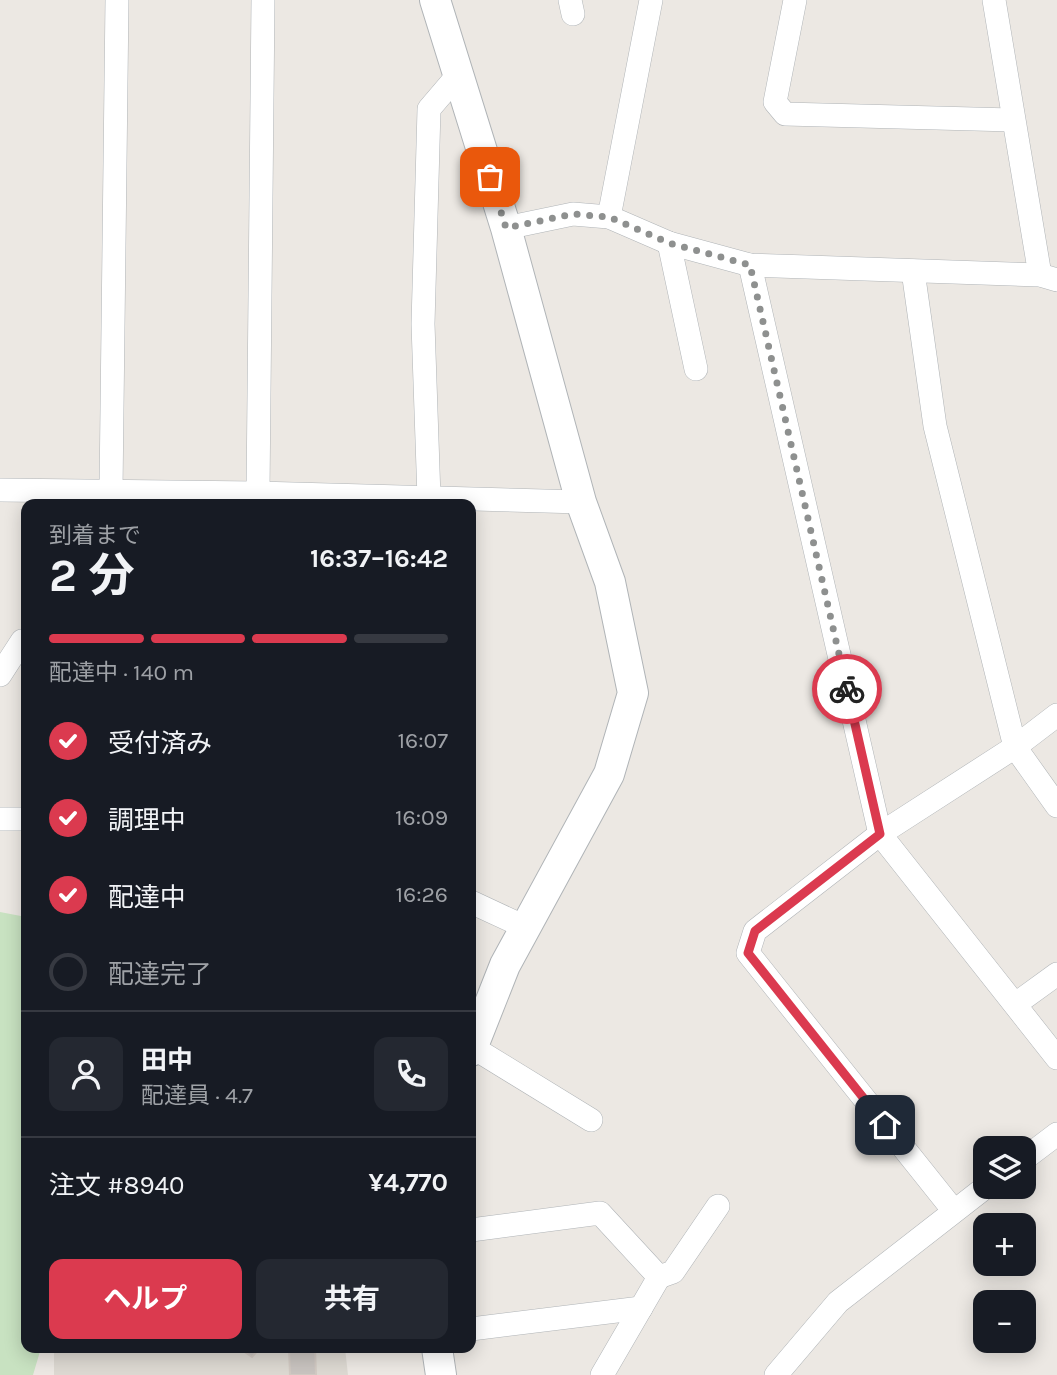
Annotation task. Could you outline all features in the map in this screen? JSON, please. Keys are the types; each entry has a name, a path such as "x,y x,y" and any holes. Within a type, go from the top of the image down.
{"street":[{"path":"111,491 117,0"},
{"path":"258,493 263,0"},
{"path":"435,0 506,228 581,502 610,582 633,693 609,774 505,965 476,1039"},
{"path":"609,217 651,0"},
{"path":"794,0 775,102 785,114 1012,120"},
{"path":"506,228 573,214 609,217 669,243 750,265 1048,278 1012,120 994,0"},
{"path":"429,498 423,324 429,109 458,75"},
{"path":"669,243 696,369"},
{"path":"750,265 880,834 1017,1003 1057,1058"},
{"path":"912,271 935,426 1014,747 1057,806"},
{"path":"0,490 111,491 154,498 258,493 467,499"},
{"path":"476,499 581,502"},
{"path":"0,675 21,643"},
{"path":"954,1211 748,953 755,931 880,834 1014,747 1057,715"},
{"path":"0,819 21,820"},
{"path":"476,904 525,927"},
{"path":"1017,1003 1057,974"},
{"path":"476,1051 590,1121"},
{"path":"1036,1150 1057,1134"},
{"path":"776,1375 838,1302 973,1197"},
{"path":"602,1375 659,1277 673,1272 718,1206"},
{"path":"476,1229 600,1213 659,1277"},
{"path":"476,1328 641,1308"},
{"path":"438,1353 441,1375"}],"shaded area":[{"path":"54,1353 346,1353 348,1375 54,1375"}],"green space":[{"path":"0,912 21,916 21,1353 40,1353 33,1375 0,1375"}],"building":[{"path":"289,1353 315,1353 316,1375 290,1375"}],"way so far":[{"path":"490,177 506,228 573,214 609,217 669,243 750,265 847,689"}],"route":[{"path":"847,689 880,834 755,931 748,953 885,1125"}]}
